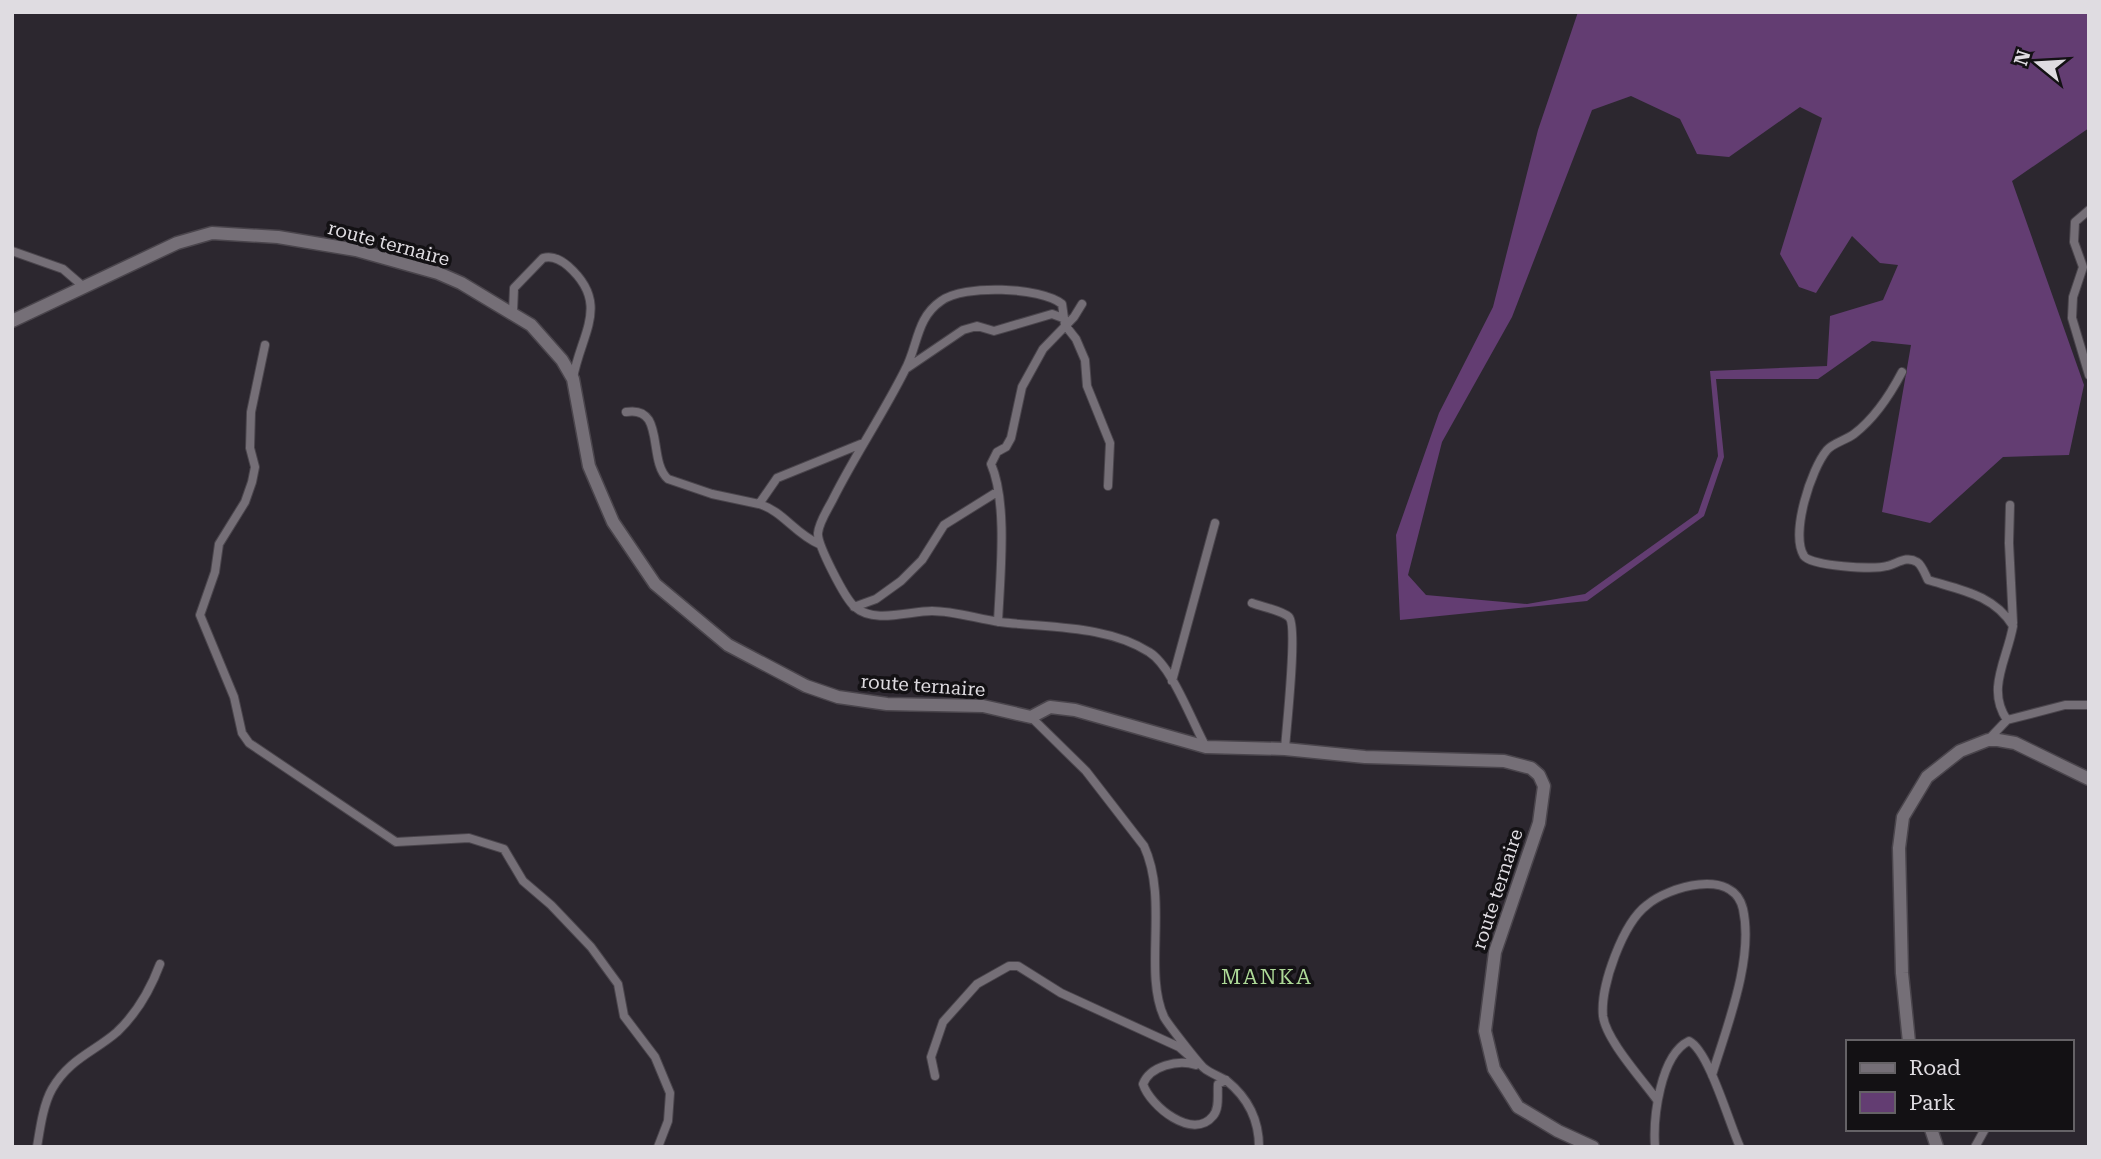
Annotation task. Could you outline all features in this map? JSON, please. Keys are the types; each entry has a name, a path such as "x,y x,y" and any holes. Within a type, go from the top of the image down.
{"street":[{"path":"2089,210 2075,222 2074,242 2083,267 2073,297 2072,318 2089,375"},
{"name":"route ternaire","path":"12,321 177,243 212,233 278,237 356,250 438,273 513,312 548,342 572,379 589,466 612,522 655,584 728,645 794,680 838,697 887,704 982,706 1031,717 1050,707 1075,710 1206,747 1285,749 1365,757 1504,761 1531,768 1539,775 1544,786 1539,823 1495,952 1485,1031 1494,1069 1518,1107 1558,1131 1594,1147"},
{"path":"12,251 63,269 85,288"},
{"path":"513,312 514,288 543,258 562,261 575,273 589,289 592,307 572,379"},
{"path":"1064,322 1062,304 1055,299 1022,292 955,292 939,302 927,314 917,332 907,368 861,444 820,526 819,544 842,590 854,607 869,615 934,611 998,622 1106,634 1151,652 1172,681 1206,747"},
{"path":"998,622 1000,505 997,477 991,464 997,452 1006,447 1011,438 1021,387 1043,349 1082,304"},
{"path":"907,368 963,330 977,326 994,331 1052,314 1064,322 1076,339 1085,360 1092,401 1110,443 1108,486"},
{"path":"265,345 251,412 250,448 255,467 252,482 245,502 219,544 215,572 200,615 234,697 242,733 249,743 290,774 396,842 470,838 504,849 523,881 551,905 591,947 618,984 624,1016 655,1057 670,1094 668,1121 658,1147"},
{"path":"1902,372 1890,396 1864,426 1828,448 1819,461 1802,509 1801,548 1805,557 1815,564 1881,567 1902,559 1914,561 1919,563 1928,580 1993,602 2004,611 2013,626"},
{"path":"626,412 638,410 644,413 653,428 658,459 668,479 712,494 759,504 778,512 795,532 819,544"},
{"path":"759,504 777,478 861,444"},
{"path":"854,607 876,599 901,581 922,560 944,525 997,492"},
{"path":"2007,720 1997,705 2000,676 2013,626 2008,543 2010,505"},
{"path":"1172,681 1215,523"},
{"path":"1252,603 1287,616 1291,622 1292,661 1285,749"},
{"path":"1909,1040 1902,973 1899,848 1903,817 1927,776 1944,760 1988,740 2007,720 2065,705 2089,705"},
{"path":"1031,717 1086,771 1144,846 1150,859 1156,891 1160,1003 1165,1019 1202,1067"},
{"path":"1988,740 2015,743 2089,779"},
{"path":"1657,1100 1607,1030 1603,1016 1604,999 1616,953 1634,918 1658,897 1698,884 1717,886 1731,892 1743,909 1741,971 1713,1075"},
{"path":"37,1147 52,1090 90,1048 115,1034 130,1018 154,981 160,964"},
{"path":"935,1076 931,1057 943,1022 977,984 1009,966 1018,966 1061,993 1179,1047 1202,1067"},
{"path":"1655,1147 1657,1100 1673,1058 1679,1047 1689,1041 1700,1049 1713,1075 1740,1147"},
{"path":"1226,1080 1218,1084 1214,1116 1199,1124 1173,1119 1163,1112 1145,1090 1145,1080 1156,1069 1188,1062 1202,1067 1226,1080 1249,1105 1256,1121 1259,1147"},
{"path":"1975,1147 1984,1131"}],"green space":[{"path":"1578,12 2089,12 2089,128 2012,181 2084,385 2069,455 2003,457 1930,523 1882,512 1911,345 1872,341 1818,379 1716,379 1724,457 1704,516 1587,601 1400,620 1396,535 1439,413 1493,307 1538,130","holes":["1631,96 1680,119 1697,154 1729,157 1800,107 1822,118 1780,254 1799,287 1816,293 1852,236 1880,263 1898,265 1883,300 1830,316 1827,366 1710,371 1718,456 1698,513 1585,594 1527,604 1426,595 1408,575 1442,442 1512,317 1592,110"]}],"district":[{"name":"MANKA","path":"1267,977"}]}
